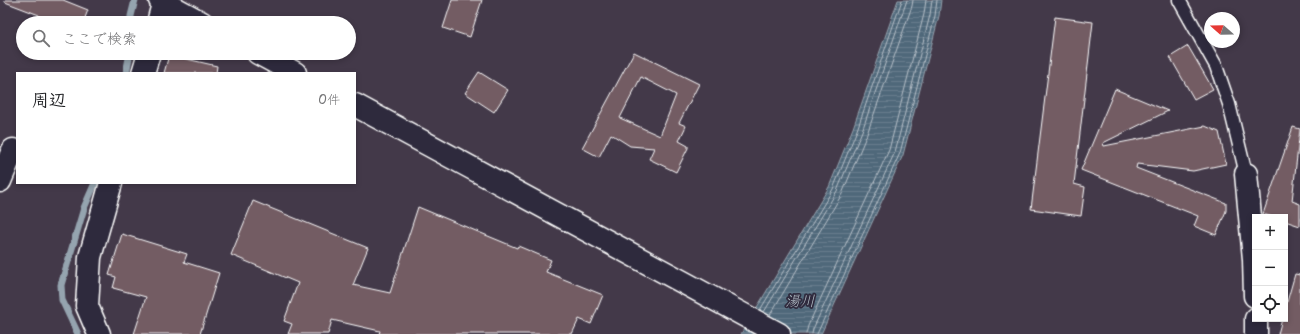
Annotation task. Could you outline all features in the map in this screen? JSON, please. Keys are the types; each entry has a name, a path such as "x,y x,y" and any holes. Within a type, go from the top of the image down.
{"street":[{"path":"160,16 163,1 190,16"},
{"path":"143,72 147,60"},
{"path":"271,60 293,72"},
{"path":"356,106 779,334"},
{"path":"0,181 13,150"},
{"path":"1246,174 1254,259 1255,286"},
{"path":"99,334 87,306 90,257 111,184"},
{"path":"1256,322 1256,334"}],"lane":[{"path":"1179,0 1216,66 1228,104 1246,174"}],"water":[{"name":"湯川","path":"898,0 941,0 939,16 903,155 821,334 741,334 829,187 853,128"}],"building":[{"path":"5,0 63,0 88,10 86,16 39,16 5,2"},
{"path":"452,0 482,0 470,37 443,28"},
{"path":"1055,17 1093,22 1074,184 1085,187 1081,216 1031,209"},
{"path":"1188,46 1213,89 1194,99 1170,57"},
{"path":"634,52 699,84 679,123 686,126 679,141 688,146 688,148 676,172 649,159 654,148 630,146 611,134 599,157 582,148","holes":["641,77 676,95 660,136 620,118"]},
{"path":"168,60 191,60 217,66 216,72 164,72"},
{"path":"479,72 508,90 494,112 465,93"},
{"path":"1115,89 1168,111 1103,143 1104,146 1205,126 1219,132 1226,164 1193,171 1137,164 1136,168 1226,203 1226,211 1216,235 1194,226 1198,216 1081,170"},
{"path":"1293,127 1300,129 1292,201 1300,204 1300,226 1288,222 1288,214 1263,214"},
{"path":"253,201 368,248 353,285 390,293 418,207 517,248 518,246 551,260 546,272 603,295 591,324 579,319 572,334 379,334 380,331 332,320 328,334 288,334 292,324 284,321 298,283 231,255"},
{"path":"122,234 187,254 184,262 219,273 200,334 134,334 146,297 113,288 116,277 109,275"},
{"path":"1295,274 1300,275 1300,334 1278,334 1281,322 1288,322 1288,298"}],"waterway":[{"path":"131,16 135,0"},
{"path":"126,72 129,60"},
{"path":"78,334 62,300 61,285 84,208 95,184"}]}
